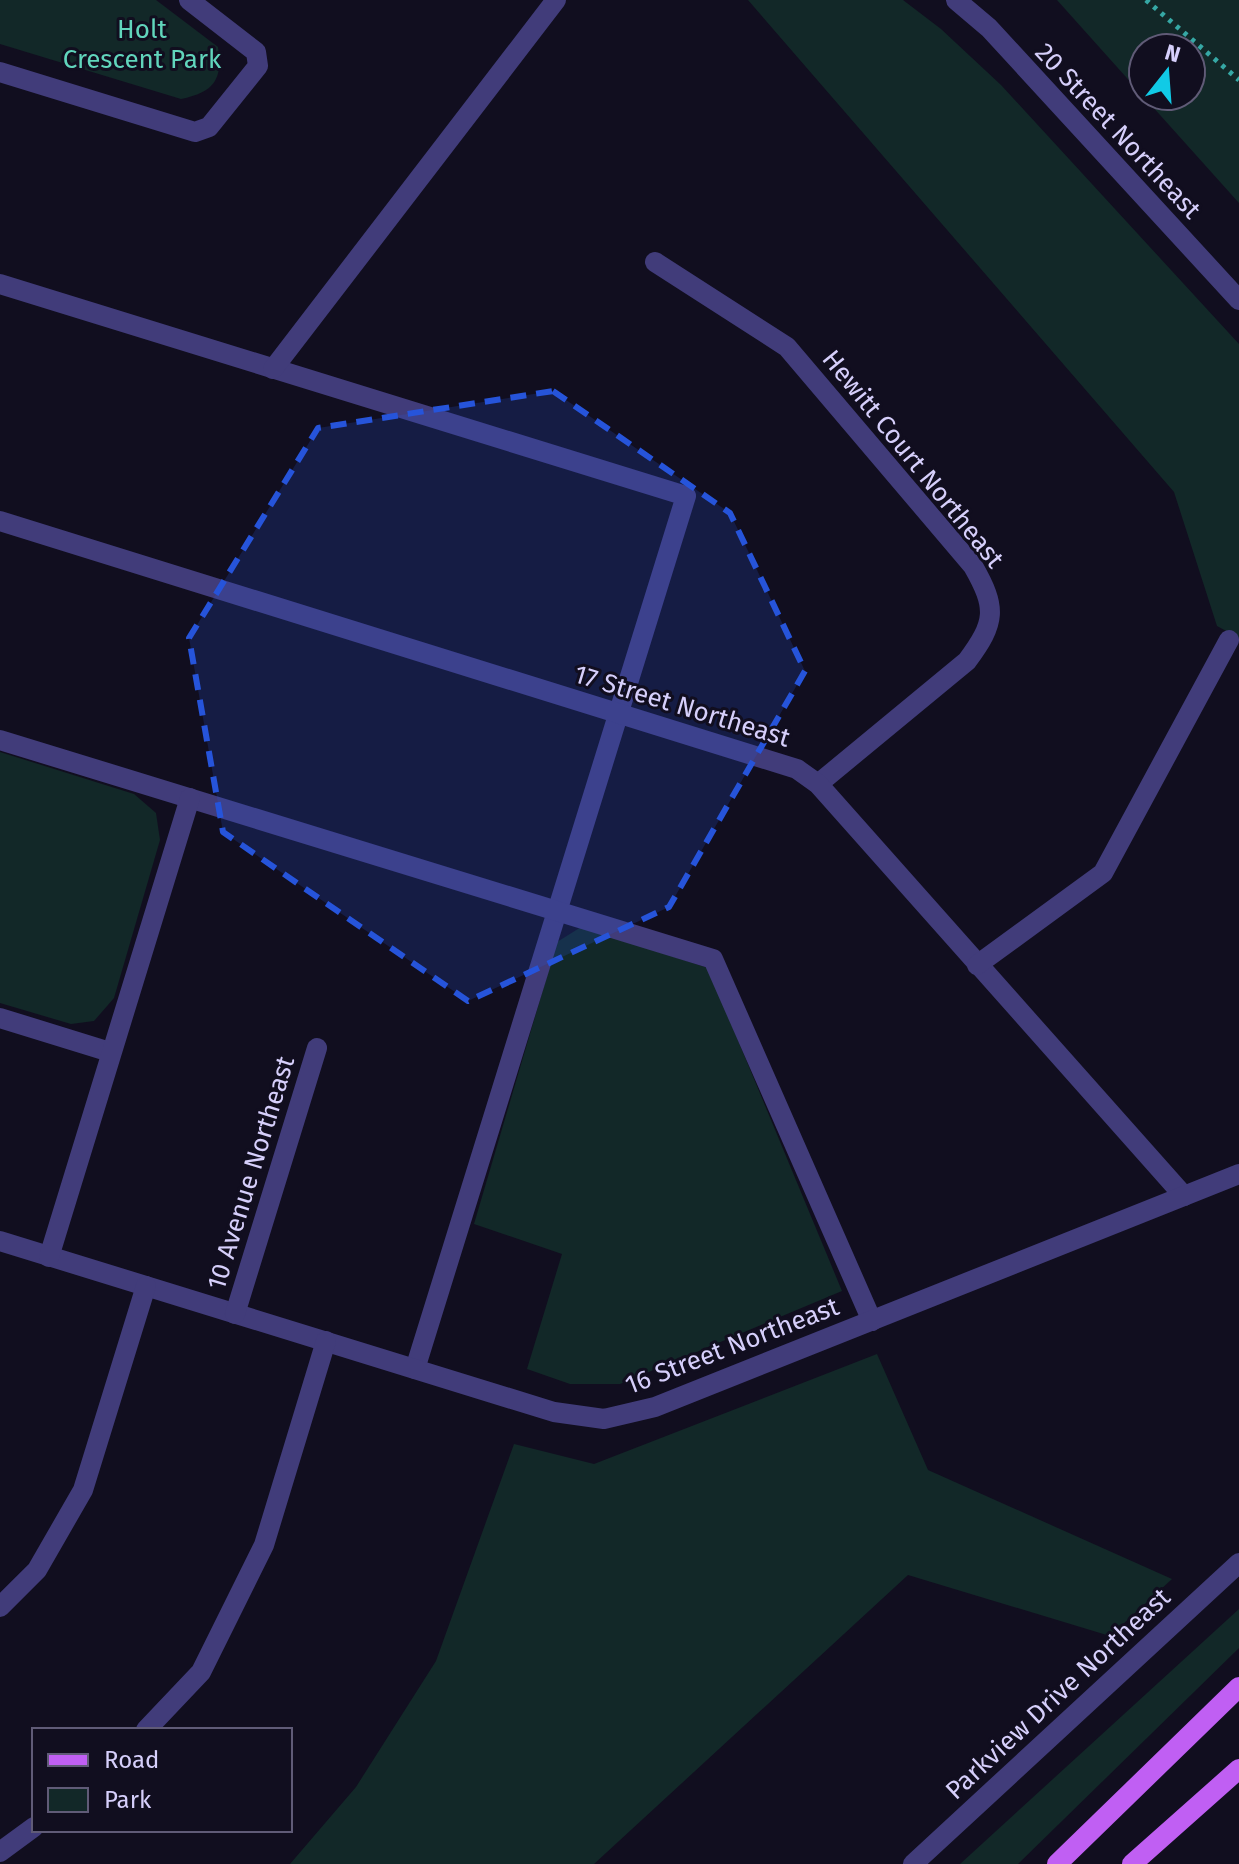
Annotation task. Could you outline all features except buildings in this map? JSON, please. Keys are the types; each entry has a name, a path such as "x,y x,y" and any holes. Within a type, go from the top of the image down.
{"main road":[{"path":"1057,1864 1239,1687"},
{"path":"1132,1864 1239,1769"},
{"path":"1195,1809 1239,1788"}],"street":[{"path":"0,72 195,132 209,127 258,66 256,52 189,0"},
{"path":"273,369 556,0"},
{"name":"20 Street Northeast","path":"956,0 989,28 1239,300"},
{"name":"Hewitt Court Northeast","path":"655,262 787,347 973,566 987,591 992,614 983,640 967,661 818,784"},
{"path":"0,284 686,496 415,1369"},
{"name":"17 Street Northeast","path":"0,521 797,769 818,784 1184,1196"},
{"path":"977,965 1103,873 1229,640"},
{"path":"0,740 713,959 872,1321"},
{"path":"49,1257 190,798"},
{"path":"0,1018 110,1052"},
{"name":"10 Avenue Northeast","path":"235,1314 317,1048"},
{"name":"16 Street Northeast","path":"0,1241 554,1412 604,1419 655,1407 1239,1174"},
{"path":"0,1607 37,1570 83,1490 146,1286"},
{"path":"148,1728 201,1672 264,1545 326,1341"},
{"name":"Parkview Drive Northeast","path":"913,1864 1239,1563"},
{"path":"0,1852 32,1828"}],"path":[{"path":"1146,0 1239,80"}],"highlighted area":[{"path":"553,391 730,513 805,671 669,907 468,1001 223,832 189,638 318,428"}],"green space":[{"name":"Holt Crescent Park","path":"0,0 156,0 218,47 217,76 209,88 181,99 0,44"},
{"path":"748,0 903,0 941,29 1001,85 1239,344 1239,638 1217,626 1174,492"},
{"path":"1057,0 1239,0 1239,203 1157,112 1207,112 1207,32 1127,32 1127,78"},
{"path":"0,752 134,794 156,813 160,840 114,998 94,1021 71,1024 0,1003"},
{"path":"581,927 708,968 842,1291 620,1384 570,1384 527,1369 562,1254 474,1224 557,942"},
{"path":"877,1354 928,1470 1172,1579 1110,1636 908,1575 594,1864 290,1864 356,1787 436,1661 514,1444 594,1464"},
{"path":"1239,1609 1239,1648 1018,1864 960,1864"}]}
